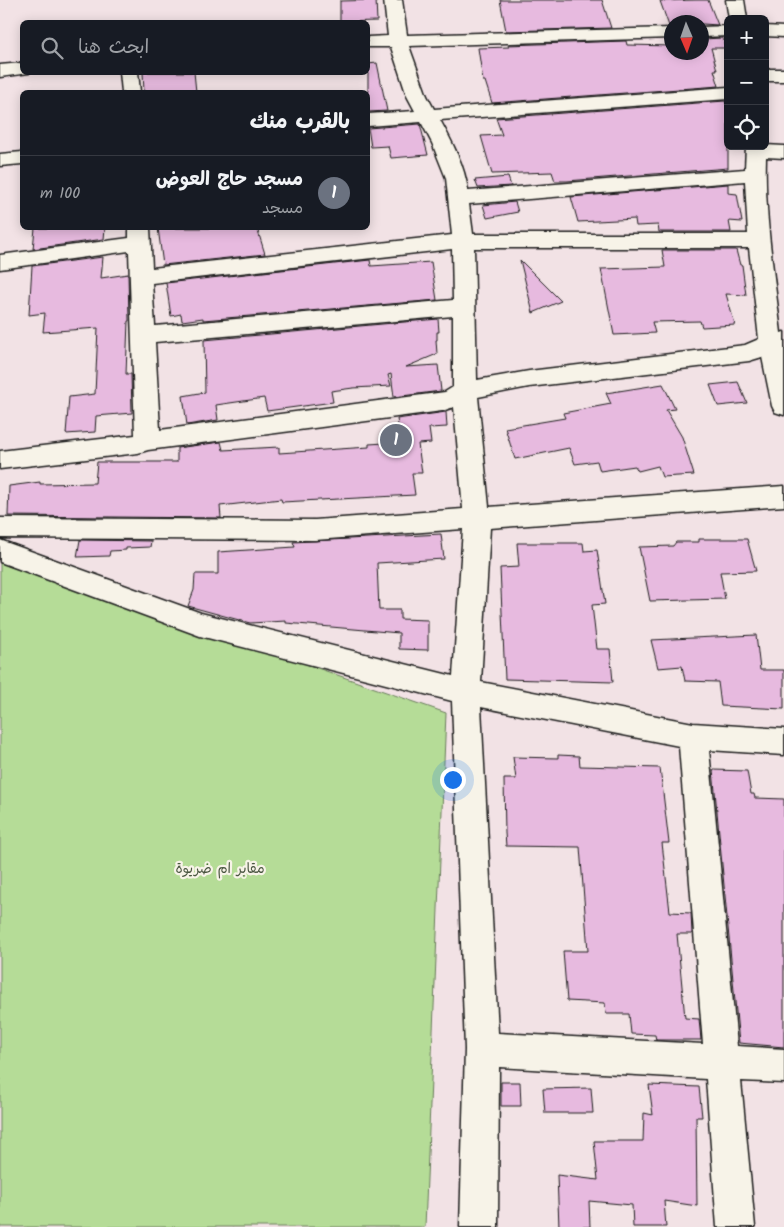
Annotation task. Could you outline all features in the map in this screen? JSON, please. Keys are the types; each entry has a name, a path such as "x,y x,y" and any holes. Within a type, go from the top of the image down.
{"street":[{"path":"393,0 398,40 417,96 442,143 456,178 463,240 465,391 477,518 466,692 482,1049 479,1227"},
{"path":"734,0 737,15"},
{"path":"769,31 784,32"},
{"path":"709,32 724,32"},
{"path":"370,42 664,33"},
{"path":"0,71 20,68"},
{"path":"129,75 131,90"},
{"path":"769,75 784,75"},
{"path":"370,120 427,114 724,93"},
{"path":"756,150 755,174 759,241 777,341 784,406"},
{"path":"769,150 784,152"},
{"path":"0,160 20,158"},
{"path":"458,198 755,174"},
{"path":"0,262 140,235 148,441"},
{"path":"141,277 463,240 759,241"},
{"path":"144,335 463,307"},
{"path":"0,460 138,444 148,441 442,402 465,391 529,379 749,353 777,341"},
{"path":"0,528 196,528 289,531 784,496"},
{"path":"0,551 200,624 466,692 693,736 784,742"},
{"path":"693,736 736,1227"},
{"path":"482,1049 784,1066"}],"green space":[{"name":"مقابر ام ضريوة","path":"0,557 446,713 425,1227 0,1227"}],"building":[{"path":"376,0 377,21 340,20 340,1"},
{"path":"500,0 602,0 611,28 506,31"},
{"path":"708,0 718,25 709,24 709,15 665,15 660,1"},
{"path":"723,38 724,48 711,48 717,70 714,70 719,86 492,103 485,81 483,81 478,48 509,47 508,45 626,41 627,45 664,46 664,60 709,60 709,39"},
{"path":"377,63 387,111 370,112 368,75 370,75 370,64"},
{"path":"143,75 194,75 196,90 144,90"},
{"path":"724,101 724,150 728,150 728,168 567,181 555,181 552,172 492,174 481,136 502,135 496,118"},
{"path":"420,124 428,155 391,158 388,146 371,147 370,128"},
{"path":"508,177 511,186 478,188 475,180"},
{"path":"728,184 728,193 737,194 742,222 729,221 731,232 659,232 658,225 636,226 635,219 578,222 571,197"},
{"path":"515,202 518,212 487,218 483,205"},
{"path":"35,230 105,230 104,239 33,249"},
{"path":"158,230 258,230 265,254 163,265"},
{"path":"662,250 736,250 740,265 742,265 746,295 726,294 735,325 702,327 700,321 652,322 655,333 614,335 601,269 665,267"},
{"path":"103,257 101,278 128,274 129,321 126,374 131,374 132,413 96,416 95,432 66,434 69,397 95,394 98,328 43,332 45,313 29,315 32,266"},
{"path":"370,260 371,266 431,262 437,300 203,320 203,318 182,321 181,314 171,316 166,283"},
{"path":"520,260 561,301 533,313"},
{"path":"438,319 437,354 406,367 438,365 441,391 394,397 391,374 388,375 391,386 331,391 333,402 267,411 264,398 216,405 218,420 187,425 183,396 205,392 204,340"},
{"path":"738,382 747,403 718,406 710,385"},
{"path":"663,384 675,409 666,410 682,437 694,475 662,477 658,466 638,471 635,466 600,471 597,461 575,464 569,448 515,459 505,428 565,418 563,413 611,404 606,393"},
{"path":"446,412 447,427 429,428 431,443 418,444 422,473 412,473 415,495 282,502 281,499 220,506 221,518 8,516 9,486 40,482 40,484 95,483 97,462 177,462 177,448 221,442 223,450 279,447 279,453 369,447 369,444 401,442 397,419"},
{"path":"441,534 444,559 377,563 379,610 400,610 400,619 428,620 428,650 399,649 399,633 286,623 286,621 250,623 188,606 194,590 195,574 218,574 218,552 295,547 293,542"},
{"path":"699,539 747,539 756,571 720,572 725,599 650,601 639,547 673,546 676,542 699,542"},
{"path":"80,540 151,541 150,547 110,551 109,556 77,557"},
{"path":"517,543 583,543 584,551 597,550 605,604 592,605 597,649 610,649 613,682 505,679 500,568 519,567"},
{"path":"756,635 760,670 784,670 784,709 721,706 718,682 685,681 682,666 658,668 651,640"},
{"path":"558,755 579,756 580,766 660,768 669,843 662,843 670,912 691,913 692,934 677,934 685,1018 699,1019 701,1040 656,1040 655,1035 631,1034 629,1014 606,1014 605,1003 567,1001 563,951 588,951 580,847 506,846 505,833 504,779 516,779 513,757 558,758"},
{"path":"713,770 747,771 751,794 754,794 755,798 784,799 784,1047 739,1043"},
{"path":"501,1082 520,1082 521,1106 501,1106"},
{"path":"649,1085 699,1087 702,1117 696,1117 697,1206 664,1201 666,1227 633,1227 632,1205 589,1201 590,1227 559,1227 557,1175 598,1180 594,1141 643,1141 644,1113 653,1115"},
{"path":"591,1088 593,1113 545,1113 543,1089"}],"place":[{"name":"مسجد حاج العوض","path":"396,440"}]}
